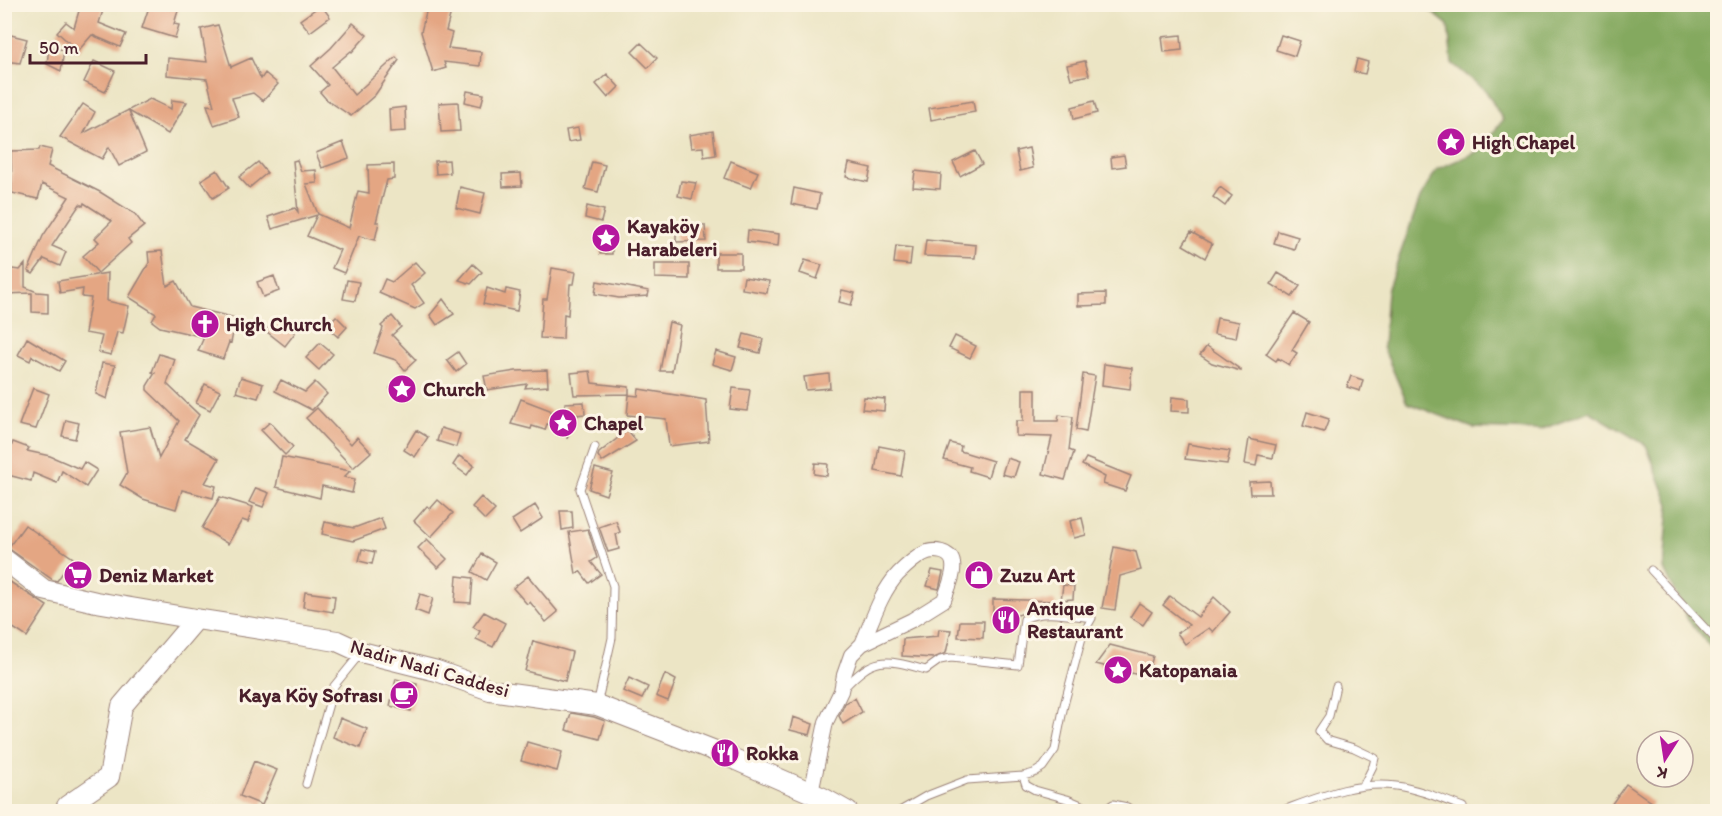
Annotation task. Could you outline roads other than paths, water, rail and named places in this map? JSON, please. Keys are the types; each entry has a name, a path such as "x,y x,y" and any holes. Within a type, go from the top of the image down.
{"street":[{"path":"811,793 826,722 841,691 851,655 862,644 912,620 944,600 953,565 951,558 945,553 935,551 924,553 897,575 876,612 862,644"},
{"name":"Nadir Nadi Caddesi","path":"4,559 44,590 196,620 337,641 361,652 437,671 489,690 597,705 718,752 848,812"},
{"path":"65,812 67,806 109,777 122,706 196,620"}],"lane":[{"path":"595,447 580,489 613,586 612,638 597,705"},
{"path":"1651,570 1718,642"},
{"path":"841,691 865,668 878,663 892,661 926,670 940,660 951,658 1018,665 1024,619 1029,616 1050,614 1092,618 1083,634 1064,705 1055,750 1043,767 1023,776 968,780 926,796 898,812"},
{"path":"306,784 334,686 361,652"},
{"path":"1336,687 1329,716 1319,731 1327,740 1354,748 1375,758 1363,786"},
{"path":"1023,776 1026,785 1035,790 1100,812 1113,804 1127,807 1134,812"},
{"path":"1278,812 1314,799 1363,786 1396,786 1463,807"}],"place":[{"name":"High Chapel","path":"1451,142"},
{"name":"Kayaköy Harabeleri","path":"606,238"},
{"name":"High Church","path":"205,324"},
{"name":"Church","path":"402,389"},
{"name":"Chapel","path":"563,423"},
{"name":"Deniz Market","path":"78,575"},
{"name":"Zuzu Art","path":"979,575"},
{"name":"Antique Restaurant","path":"1006,620"},
{"name":"Katopanaia","path":"1118,670"},
{"name":"Kaya Köy Sofrası","path":"404,695"},
{"name":"Rokka","path":"725,753"}]}
